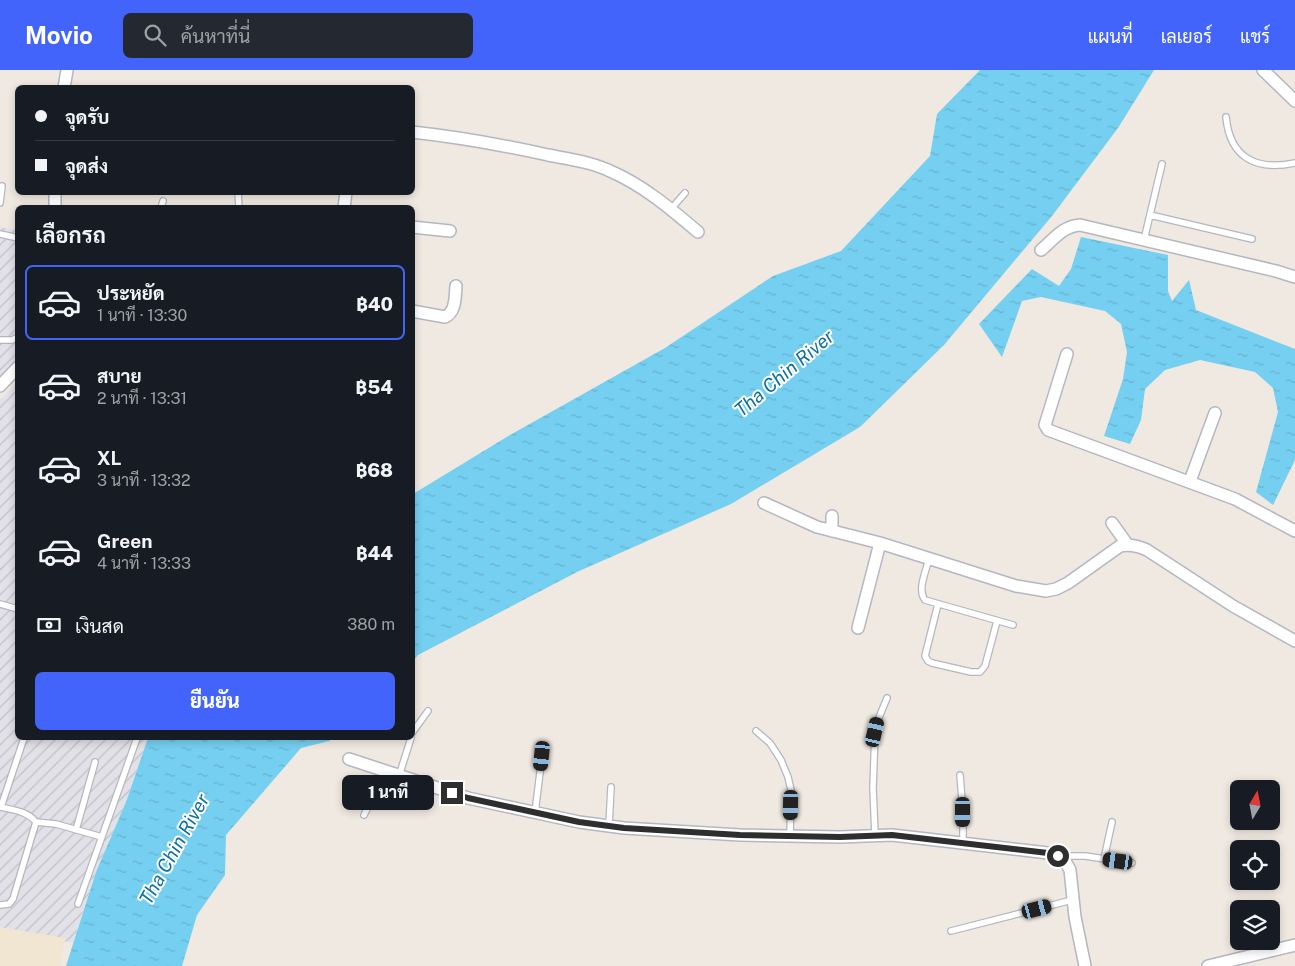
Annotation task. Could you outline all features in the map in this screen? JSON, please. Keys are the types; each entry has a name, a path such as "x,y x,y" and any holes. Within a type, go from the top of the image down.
{"street":[{"path":"64,85 67,70"},
{"path":"1263,70 1295,101"},
{"path":"415,132 444,135 502,145 594,164 629,181 671,209 698,232"},
{"path":"1041,250 1065,229 1072,226 1080,226 1295,277"},
{"path":"415,227 450,231"},
{"path":"415,311 445,316 450,314 456,286"},
{"path":"1067,354 1046,425 1048,430 1235,499 1295,531"},
{"path":"0,386 15,370"},
{"path":"1190,481 1215,413"},
{"path":"764,503 799,520 832,531 880,543 1016,586 1046,591 1056,589 1068,583 1120,546 1127,544 1147,550 1233,606 1295,641"},
{"path":"832,516 832,531"},
{"path":"1112,523 1127,544"},
{"path":"858,628 880,543"},
{"path":"349,759 468,798 535,813 609,826 790,836 899,835 1048,853 1064,859 1070,870 1072,900 1085,966"},
{"path":"1208,966 1295,945"}],"lane":[{"path":"1226,117 1229,138 1242,156 1260,164 1278,166 1295,163"},
{"path":"1144,240 1162,164"},
{"path":"0,203 2,186"},
{"path":"671,209 685,193"},
{"path":"1150,215 1252,239"},
{"path":"0,234 15,237"},
{"path":"0,340 12,340 15,338"},
{"path":"929,559 921,590 925,600 1013,625"},
{"path":"0,604 15,608"},
{"path":"938,604 925,656 932,663 971,672 980,672 985,666 997,620"},
{"path":"875,835 872,788 875,732 887,698"},
{"path":"415,729 428,711"},
{"path":"756,731 770,743 781,760 788,777 791,790 790,836"},
{"path":"23,740 1,807 25,813 36,822 56,824 102,837"},
{"path":"78,904 136,740"},
{"path":"399,776 410,740"},
{"path":"535,813 542,756"},
{"path":"76,830 95,762"},
{"path":"364,815 386,772"},
{"path":"960,775 963,843"},
{"path":"609,826 611,788"},
{"path":"0,906 9,904 13,899 36,822"},
{"path":"1104,859 1112,822"},
{"path":"1058,856 1072,855 1132,863"},
{"path":"951,930 1072,900"}],"shaded area":[{"path":"0,227 15,230 15,366 0,382"},
{"path":"15,384 15,740 147,740 126,802 96,872 73,943 0,929 0,400"},
{"path":"0,927 65,938 60,966 0,966"}],"water":[{"name":"Tha Chin River","path":"980,70 1154,70 1118,128 1052,216 944,345 860,427 731,504 577,572 418,655 415,659 415,493 510,435 665,348 773,276 841,251 930,156 937,114"},
{"path":"1081,237 1168,255 1168,291 1172,301 1189,280 1196,310 1295,349 1295,460 1273,505 1256,492 1278,412 1273,388 1255,372 1200,360 1165,370 1145,389 1141,420 1130,444 1104,436 1123,379 1127,352 1121,324 1105,311 1041,297 1022,301 1002,357 979,324 1032,269 1059,286 1071,269"},
{"name":"Tha Chin River","path":"147,740 330,740 301,748 226,835 225,875 197,915 182,966 66,966 96,872 126,802"}],"route":[{"path":"452,793 579,822 624,828 740,835 840,837 892,835 1048,853 1058,856"}]}
